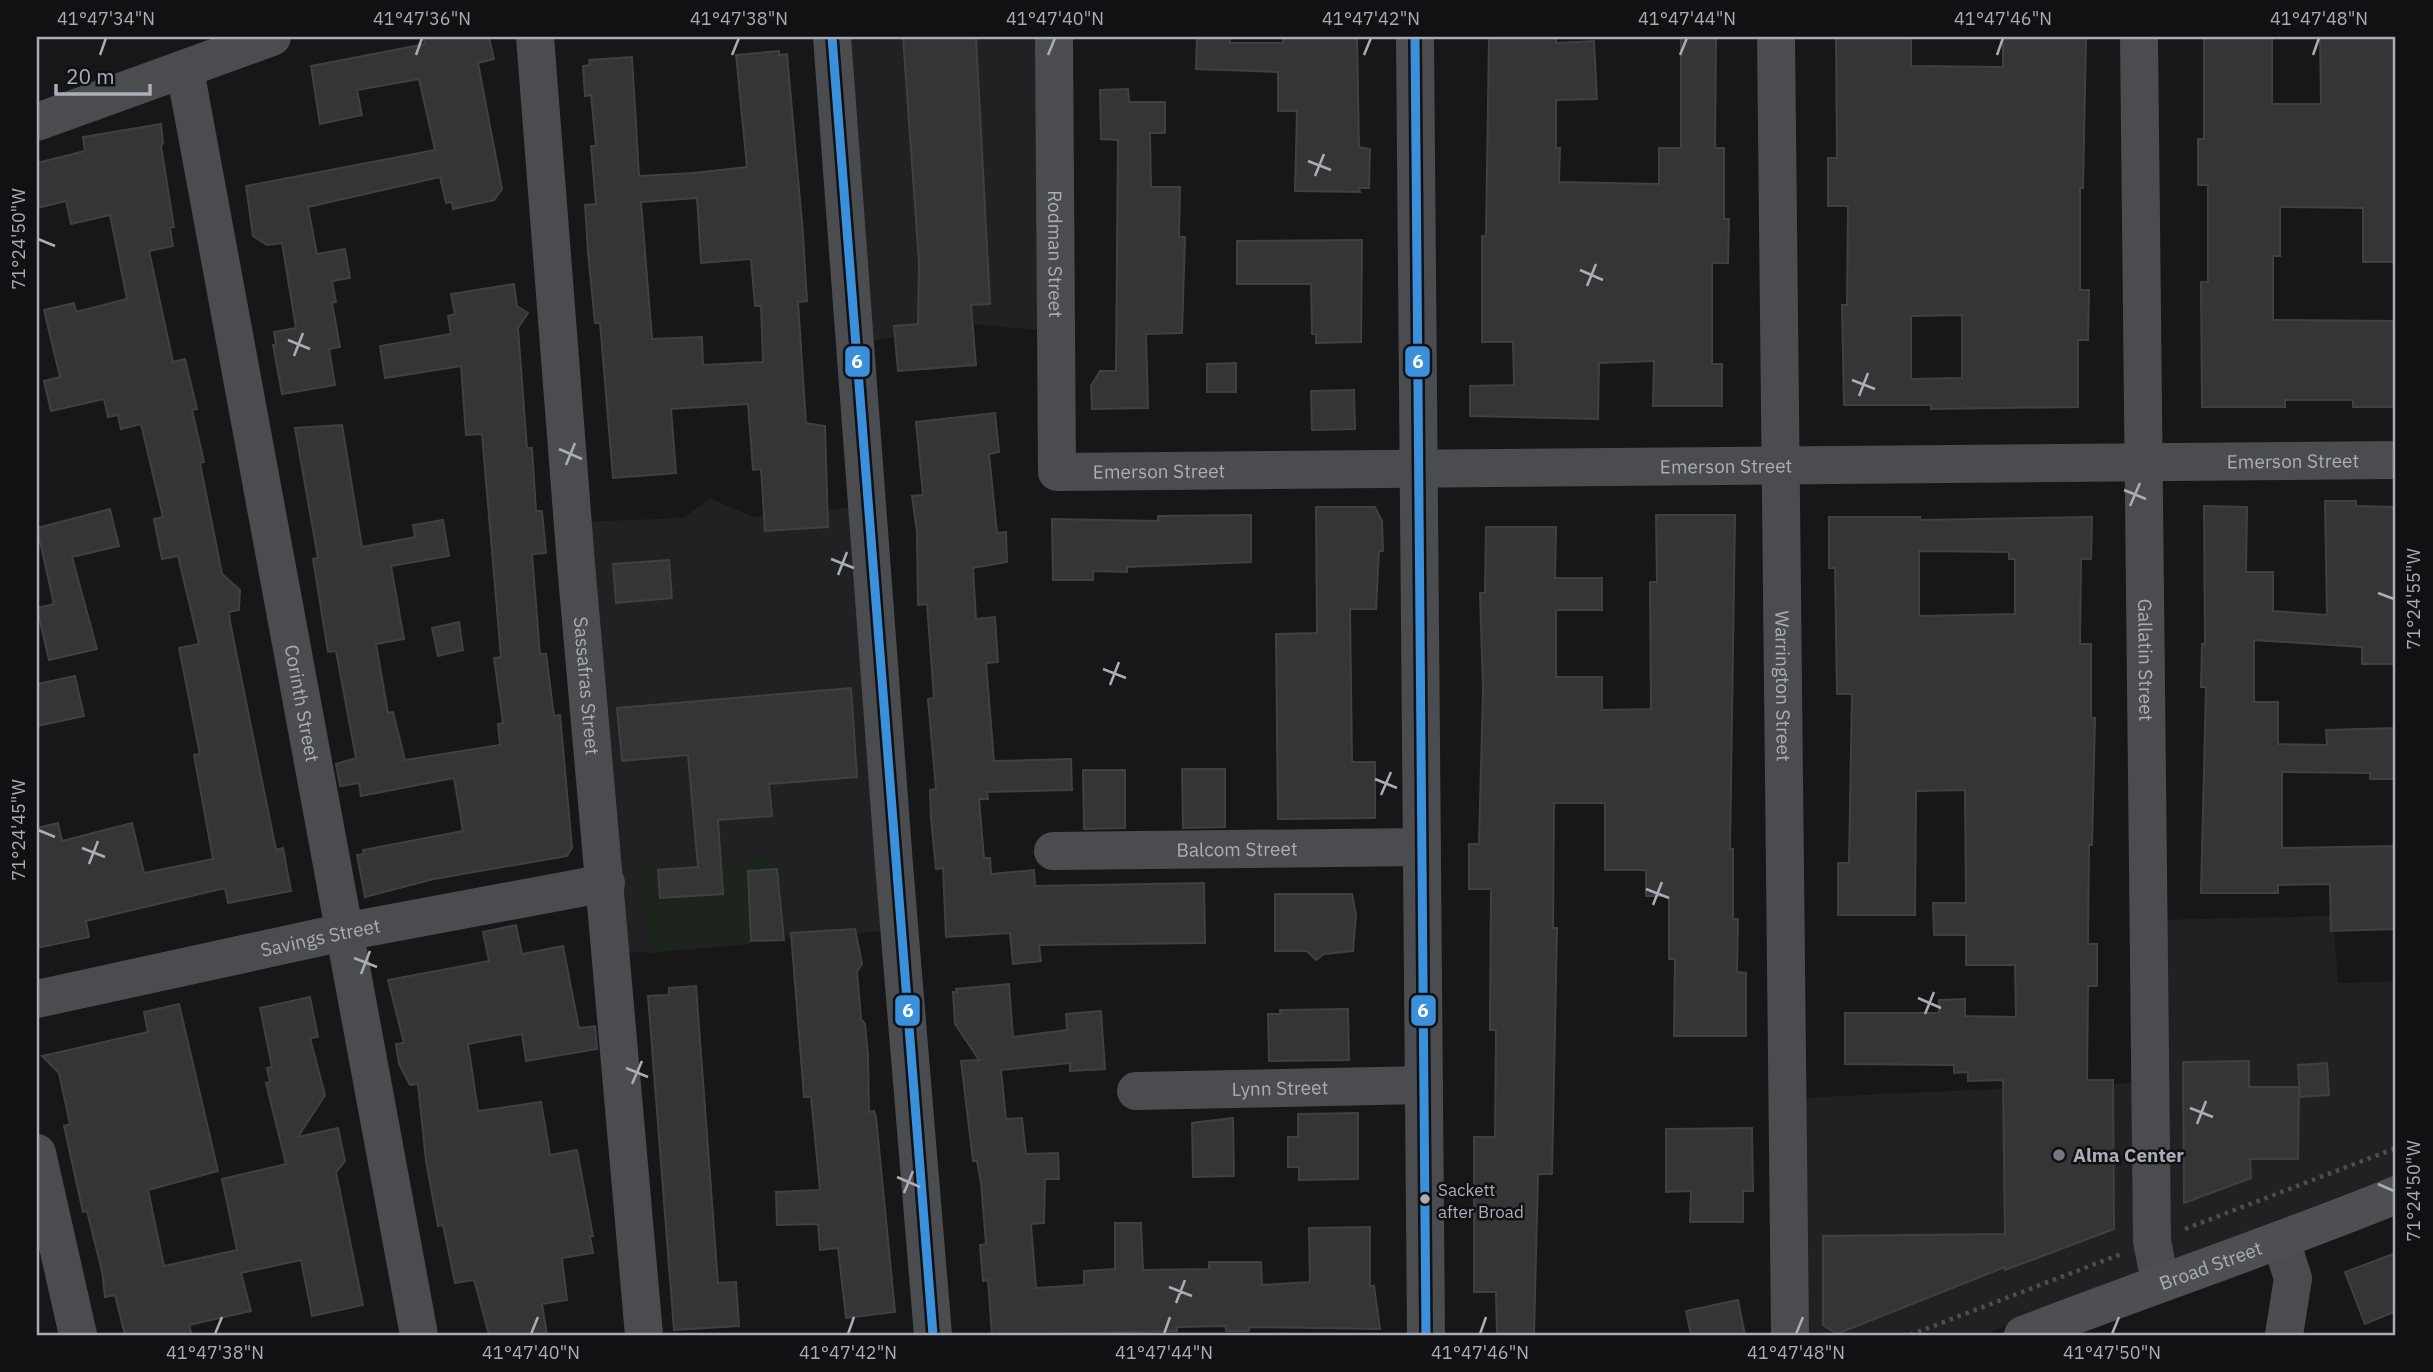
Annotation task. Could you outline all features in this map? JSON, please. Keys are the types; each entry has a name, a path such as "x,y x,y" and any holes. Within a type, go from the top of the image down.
{"main road":[{"name":"Broad Street","path":"2023,1335 2160,1282 2281,1241 2396,1195"}],"street":[{"path":"37,122 272,37"},
{"name":"Sassafras Street","path":"535,37 575,550 644,1335"},
{"path":"832,37 894,865 933,1335"},
{"name":"Rodman Street","path":"1055,37 1057,472"},
{"path":"1415,37 1426,1335"},
{"name":"Warrington Street","path":"1776,37 1790,1335"},
{"name":"Gallatin Street","path":"2139,37 2152,1241 2160,1282"},
{"name":"Corinth Street","path":"185,70 419,1335"},
{"name":"Emerson Street","path":"1057,472 2396,460"},
{"name":"Balcom Street","path":"1053,851 1422,847"},
{"name":"Savings Street","path":"37,999 344,932 606,883"},
{"name":"Lynn Street","path":"1136,1091 1424,1085"},
{"path":"37,1153 78,1335"},
{"path":"2281,1241 2292,1278 2284,1335"}],"shaded area":[{"path":"831,37 1045,37 1047,331 972,324 858,343"},
{"path":"710,498 753,517 864,506 891,930 793,940 769,924 732,923 683,950 605,954 576,522 683,518"},
{"path":"780,857 783,905 748,908 750,944 648,953 641,868"},
{"path":"2333,916 2338,983 2396,982 2396,1175 1983,1335 1771,1335 1777,1099 2147,1082 2157,920"}],"building":[{"path":"423,37 489,37 494,59 478,63 502,189 494,200 453,209 452,202 446,203 440,177 308,207 317,254 345,249 350,278 332,281 336,302 332,303 340,347 329,349 335,385 282,394 273,345 276,344 274,332 296,328 282,243 267,245 253,236 246,186 435,150 419,79 357,90 362,115 320,124 311,66 425,44"},
{"path":"903,37 976,37 990,304 971,305 976,365 898,371 894,326 918,324 919,262"},
{"path":"1197,37 1230,37 1230,43 1283,43 1283,37 1357,37 1359,147 1370,149 1369,188 1359,188 1360,192 1295,191 1297,111 1278,111 1278,72 1196,69"},
{"path":"1489,37 1556,37 1556,43 1594,41 1597,99 1556,100 1556,148 1560,148 1559,182 1659,184 1659,148 1681,148 1681,37 1716,37 1715,148 1724,148 1724,219 1729,219 1728,263 1712,263 1712,364 1722,364 1722,406 1653,406 1654,361 1599,363 1598,419 1470,416 1470,386 1514,385 1513,342 1482,342 1482,236 1486,236"},
{"path":"1836,37 1911,37 1911,66 2003,67 2003,37 2086,37 2083,188 2080,188 2080,290 2089,290 2088,340 2078,340 2078,407 1931,409 1931,405 1844,405 1842,305 1847,305 1848,206 1828,206 1828,158 1837,158","holes":["1962,315 1962,378 1911,379 1911,316"]},
{"path":"2204,37 2272,37 2272,104 2321,104 2320,37 2396,37 2396,262 2363,262 2363,208 2280,207 2280,256 2273,256 2273,320 2396,321 2396,407 2353,407 2353,400 2285,400 2285,407 2202,407 2201,282 2208,282 2208,185 2198,185 2198,139 2204,139"},
{"path":"779,51 779,55 787,54 807,301 798,302 806,423 825,426 828,527 765,531 761,469 753,470 748,404 671,409 676,473 613,478 600,323 595,323 588,252 585,205 596,204 591,146 596,146 591,95 585,96 583,66 590,65 589,60 632,57 639,176 693,173 747,167 736,55","holes":["697,198 701,263 751,259 755,306 761,306 763,362 703,365 702,337 652,339 641,202"]},
{"path":"1128,89 1129,102 1165,102 1165,133 1150,133 1151,187 1180,187 1179,237 1185,237 1182,333 1146,334 1148,408 1092,409 1091,386 1100,371 1116,371 1118,140 1101,139 1100,90"},
{"path":"161,124 161,146 174,227 170,228 173,246 149,251 173,362 185,359 197,409 192,410 204,462 200,463 222,574 240,590 239,610 229,612 230,622 276,850 283,848 291,891 228,903 225,888 86,921 89,937 37,948 37,828 58,823 62,841 132,823 144,873 213,859 194,755 200,754 179,648 199,644 178,556 162,559 154,519 163,517 141,424 121,429 118,415 108,417 104,399 51,411 44,381 60,377 44,310 74,303 76,312 127,299 110,215 71,224 66,201 37,208 37,163 85,151 83,137"},
{"path":"1362,240 1361,342 1316,343 1316,334 1312,334 1311,284 1237,284 1237,241"},
{"path":"514,284 517,306 528,313 518,328 527,448 532,448 536,511 542,511 546,553 532,554 540,654 546,654 554,716 560,715 572,848 567,856 434,879 365,897 357,855 364,854 363,850 463,831 454,778 361,796 359,783 340,786 336,764 356,758 336,651 328,652 313,559 318,558 295,428 342,425 362,547 415,537 413,525 443,520 449,556 391,566 404,639 376,644 388,713 393,712 405,760 500,745 498,724 503,723 494,658 501,657 482,434 466,435 461,366 385,378 380,346 451,334 448,316 455,314 451,294"},
{"path":"1236,363 1236,392 1207,392 1207,364"},
{"path":"1354,390 1355,429 1312,430 1311,391"},
{"path":"995,413 999,452 989,454 997,533 1006,532 1007,562 973,568 976,619 995,617 998,662 986,663 994,761 1071,759 1072,790 987,792 988,799 979,799 984,858 990,858 991,874 1034,870 1035,886 1204,883 1205,943 1039,945 1041,961 1013,964 1010,933 946,937 943,868 936,869 931,818 930,790 936,789 928,699 934,698 927,604 918,605 917,532 912,496 923,495 916,422"},
{"path":"2325,501 2356,501 2356,506 2396,507 2396,664 2362,664 2362,647 2254,640 2254,702 2278,702 2278,744 2327,745 2326,730 2396,728 2396,779 2370,779 2370,773 2282,772 2282,848 2396,846 2396,929 2331,931 2330,884 2278,885 2278,893 2201,893 2206,687 2201,687 2202,644 2205,644 2204,506 2247,507 2246,572 2273,572 2273,611 2327,615"},
{"path":"1316,507 1375,507 1382,521 1383,551 1379,551 1376,609 1350,609 1352,762 1375,762 1375,818 1278,819 1276,634 1317,633"},
{"path":"110,509 119,546 72,557 97,649 49,660 37,608 54,604 37,528"},
{"path":"1251,515 1251,562 1127,567 1127,572 1093,571 1093,580 1053,580 1052,519 1158,521 1158,516"},
{"path":"1656,515 1735,515 1730,849 1733,849 1733,919 1738,919 1737,972 1746,973 1746,1036 1674,1036 1675,959 1669,959 1669,896 1646,896 1646,870 1605,870 1605,803 1554,803 1553,928 1557,928 1552,1174 1538,1174 1534,1335 1497,1335 1496,1292 1474,1292 1474,1137 1495,1137 1496,1030 1490,1030 1491,889 1469,889 1469,844 1479,844 1483,690 1480,593 1485,593 1486,527 1556,527 1555,578 1602,578 1602,610 1556,610 1556,677 1602,677 1602,710 1651,709 1650,582 1657,582"},
{"path":"1829,517 1920,517 1920,520 2092,517 2091,559 2081,559 2080,644 2091,644 2091,718 2095,718 2088,944 2097,944 2097,986 2088,986 2087,1080 2113,1080 2114,1229 2005,1270 2005,1267 1837,1334 1823,1325 1823,1236 2005,1234 2003,1080 1968,1081 1968,1072 1954,1073 1954,1065 1845,1064 1845,1013 1939,1013 1939,1000 1965,999 1965,1016 2016,1017 2015,965 1966,965 1966,935 1934,935 1933,903 1966,903 1965,790 1916,791 1915,915 1838,915 1838,863 1849,863 1852,694 1837,694 1835,568 1829,568","holes":["1919,551 2009,552 2009,559 2015,559 2015,614 1919,616"]},
{"path":"669,560 672,598 616,603 613,564"},
{"path":"459,622 463,650 438,656 432,628"},
{"path":"75,676 84,716 37,726 37,684"},
{"path":"851,688 857,777 769,784 772,816 718,820 723,894 660,898 658,870 698,867 688,755 622,761 617,708"},
{"path":"1182,769 1225,769 1225,827 1183,828"},
{"path":"1083,770 1125,770 1125,828 1084,829"},
{"path":"777,869 784,940 751,941 748,871"},
{"path":"1275,894 1352,894 1356,915 1353,951 1324,954 1316,960 1307,951 1275,951"},
{"path":"516,925 522,954 563,946 579,1028 595,1026 597,1049 526,1061 522,1034 468,1044 478,1111 541,1102 550,1155 577,1150 593,1236 590,1236 593,1253 562,1258 567,1300 542,1304 547,1335 489,1335 475,1283 473,1280 455,1283 443,1225 438,1226 426,1161 418,1084 410,1085 399,1064 396,1044 404,1043 388,980 489,961 483,932"},
{"path":"855,929 862,964 857,972 861,1019 865,1024 868,1055 869,1112 874,1111 876,1117 895,1312 846,1318 838,1248 820,1250 818,1224 777,1225 776,1192 820,1190 811,1097 804,1097 791,933"},
{"path":"1009,984 1013,1037 1067,1030 1066,1014 1101,1011 1105,1069 1070,1071 1070,1063 1001,1070 1006,1119 1022,1118 1026,1154 1058,1153 1059,1179 1045,1179 1044,1223 1031,1224 1036,1288 1084,1285 1084,1271 1115,1269 1115,1223 1141,1223 1143,1270 1209,1269 1209,1262 1261,1262 1262,1285 1310,1282 1309,1228 1370,1227 1370,1286 1374,1286 1380,1329 1250,1327 1249,1331 1226,1331 1226,1326 1177,1327 1177,1331 992,1335 988,1280 983,1281 980,1245 986,1244 981,1183 977,1161 973,1161 961,1061 979,1060 955,1024 953,992 957,992 956,989"},
{"path":"696,986 718,1283 736,1282 739,1326 674,1330 648,996 669,995 669,988"},
{"path":"310,997 318,1037 310,1038 325,1095 298,1137 338,1128 345,1161 336,1172 363,1305 312,1316 301,1260 241,1273 251,1311 189,1325 192,1335 125,1335 115,1295 105,1297 102,1271 87,1211 83,1212 64,1126 70,1124 59,1073 42,1056 148,1032 144,1012 179,1004 218,1171 148,1190 164,1266 237,1250 222,1179 286,1164 266,1083 270,1082 267,1068 272,1067 260,1008"},
{"path":"1348,1009 1349,1060 1269,1061 1268,1014 1280,1014 1280,1010"},
{"path":"2249,1061 2249,1087 2299,1087 2298,1159 2250,1159 2251,1178 2184,1203 2183,1062"},
{"path":"2327,1063 2329,1095 2300,1097 2298,1065"},
{"path":"1358,1113 1358,1179 1299,1180 1299,1167 1288,1167 1288,1137 1298,1137 1298,1114"},
{"path":"1233,1118 1234,1176 1193,1177 1192,1123"},
{"path":"1752,1128 1753,1191 1743,1191 1743,1222 1690,1222 1691,1191 1666,1192 1666,1129"},
{"path":"2396,1253 2396,1311 2365,1324 2345,1272"},
{"path":"1738,1300 1745,1335 1691,1335 1686,1311"}],"transit line":[{"name":"6","path":"832,37 933,1335"},
{"name":"6","path":"1415,37 1426,1335"}],"place":[{"name":"Alma Center","path":"2059,1155"},
{"name":"Sackett after Broad","path":"1425,1199"}]}
